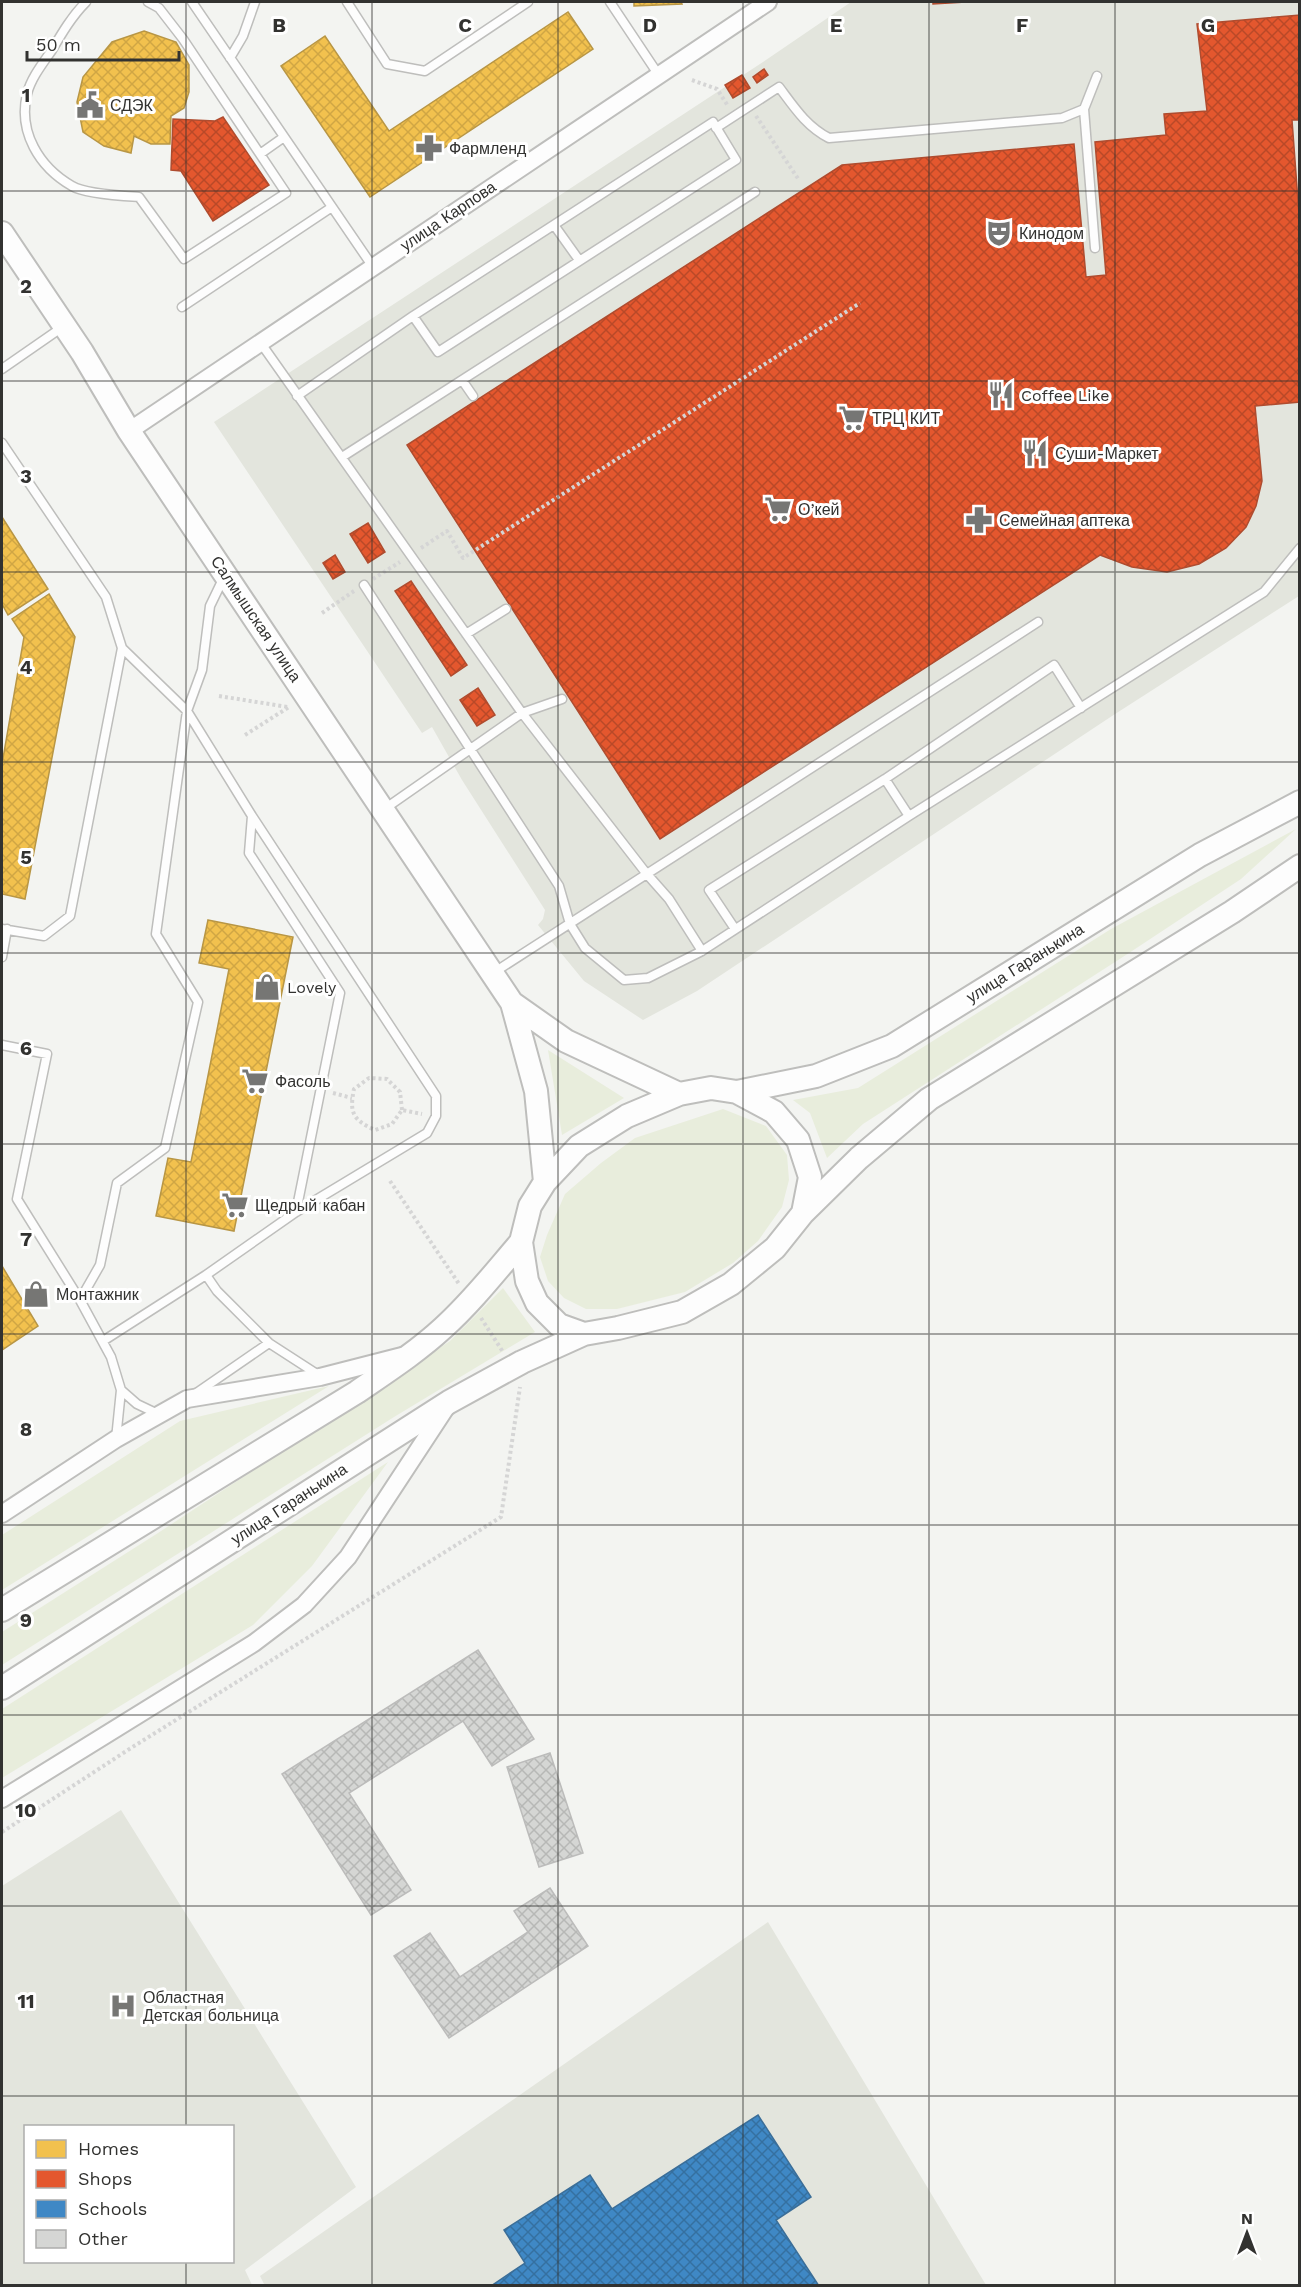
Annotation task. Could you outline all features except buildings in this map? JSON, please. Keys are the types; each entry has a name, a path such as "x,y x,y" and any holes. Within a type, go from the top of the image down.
{"main road":[{"name":"Салмышская улица","path":"2,233 64,326 129,431 512,1003 536,1091 544,1182"},
{"name":"улица Гаранькина","path":"737,1092 816,1076 892,1046 1200,855 1299,802"},
{"path":"803,1213 859,1158 929,1099 1232,912 1299,866"},
{"name":"Салмышская улица","path":"512,1003 566,1041 679,1094"},
{"path":"584,1334 559,1325 537,1303 527,1281 521,1242 530,1206 544,1182 579,1146 627,1116 679,1094 711,1088 737,1092 774,1112 798,1140 810,1177 803,1213"},
{"name":"улица Гаранькина","path":"2,1688 449,1402 522,1362 584,1334 682,1312 731,1284 775,1248 803,1213"},
{"path":"2,1610 357,1392 442,1329 470,1301 521,1242"}],"street":[{"name":"улица Карпова","path":"129,431 768,2"},
{"path":"2,1514 116,1439 187,1400 320,1377 412,1353"},
{"path":"2,1799 254,1642 304,1605 348,1557 449,1402"}],"lane":[{"path":"86,2 75,12 27,93 25,121 31,146 49,167 73,187 110,195 139,197 184,259 286,193 183,39 159,8 148,2"},
{"path":"192,2 374,267"},
{"path":"230,58 243,36 255,2"},
{"path":"347,2 387,64 425,71 528,2"},
{"path":"610,2 658,74"},
{"path":"1095,248 1083,109 1097,76"},
{"path":"716,128 779,87 814,130 829,138 1062,118 1083,109"},
{"path":"297,396 413,316 713,122 736,160 438,352 413,316"},
{"path":"260,154 284,137"},
{"path":"342,458 755,192"},
{"path":"182,308 332,207"},
{"path":"554,225 579,260"},
{"path":"2,369 64,326"},
{"path":"260,342 522,713 646,873 669,899 702,951"},
{"path":"462,380 473,396"},
{"path":"2,443 106,597 122,648 70,916 44,936 4,929 2,957"},
{"path":"364,585 559,886 570,924 585,948 624,980 648,978 702,951 909,816 1264,592 1299,548"},
{"path":"80,1300 100,1265 117,1183 165,1148 198,1002 156,933 187,711 202,670 210,606 226,574"},
{"path":"466,634 506,609"},
{"path":"493,973 1038,622"},
{"path":"103,1341 206,1275 296,1212 427,1133 436,1116 436,1096 252,816 187,711 122,648"},
{"path":"735,929 710,890 885,779 1054,665 1081,708"},
{"path":"382,811 522,713 562,699"},
{"path":"885,779 909,816"},
{"path":"252,816 249,853 340,993 296,1212"},
{"path":"2,1045 47,1054 17,1199 80,1300 111,1357 121,1390 116,1439"},
{"path":"206,1275 217,1291 268,1342 320,1377"},
{"path":"187,1400 268,1342"},
{"path":"121,1390 137,1404 158,1414"}],"path":[{"path":"693,80 717,89 735,116"},
{"path":"750,106 799,180"},
{"path":"473,551 860,303"},
{"path":"322,613 345,597"},
{"path":"219,696 289,707 245,735"},
{"path":"369,1078 387,1079 400,1092 402,1110 392,1125 375,1130 358,1123 350,1107 354,1089 369,1078"},
{"path":"402,1110 436,1116"},
{"path":"2,1832 131,1748"}],"shaded area":[{"path":"851,2 1299,2 1299,596 1112,716 697,991 643,1020 584,981 538,925 543,919 545,910 462,780 432,727 422,733 214,422"},
{"name":"Областная Детская больница","path":"121,1810 356,2187 245,2270 252,2285 2,2285 2,1886"},
{"path":"768,1922 986,2285 265,2286 260,2276"}],"green space":[{"path":"1296,829 1241,879 863,1124 827,1158 810,1113 793,1100 858,1088 1111,929"},
{"path":"548,1050 624,1098 562,1135"},
{"path":"723,1109 766,1126 787,1155 789,1180 782,1207 758,1241 733,1263 685,1292 617,1309 586,1309 564,1298 548,1281 540,1257 565,1194 635,1138"},
{"path":"503,1288 535,1332 394,1417 2,1665 2,1632 158,1533 450,1341"},
{"path":"329,1386 2,1590 2,1535 180,1421"},
{"path":"388,1462 312,1566 253,1625 2,1778 2,1709"}],"place":[{"name":"СДЭК","path":"90,105"},
{"name":"Фармленд","path":"429,148"},
{"name":"Кинодом","path":"999,233"},
{"name":"Coffee Like","path":"1001,395"},
{"name":"ТРЦ КИТ","path":"852,418"},
{"name":"Суши-Маркет","path":"1035,453"},
{"name":"О’кей","path":"778,509"},
{"name":"Семейная аптека","path":"979,520"},
{"name":"Lovely","path":"267,987"},
{"name":"Фасоль","path":"255,1081"},
{"name":"Щедрый кабан","path":"235,1205"},
{"name":"Монтажник","path":"36,1294"},
{"name":"Областная Детская больница","path":"123,2006"}]}
